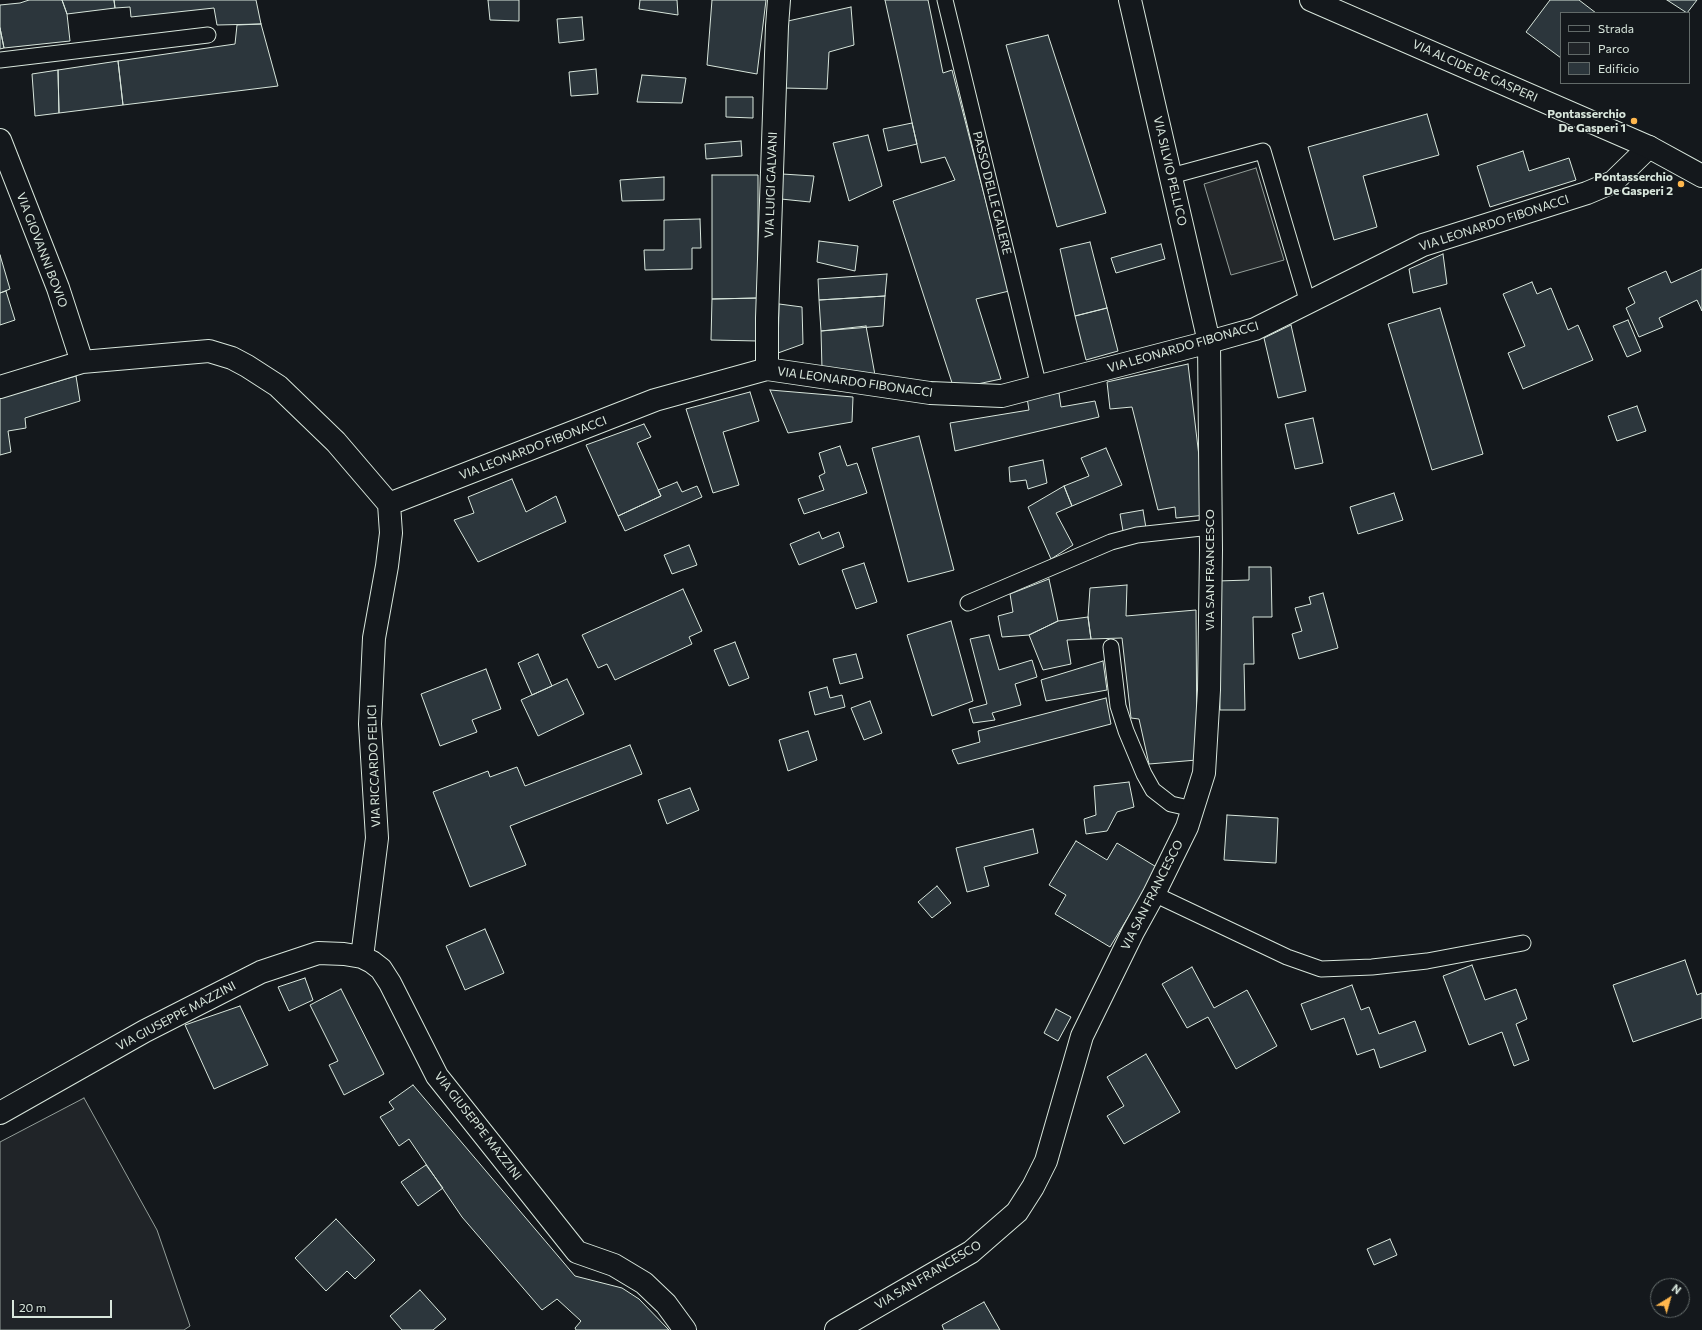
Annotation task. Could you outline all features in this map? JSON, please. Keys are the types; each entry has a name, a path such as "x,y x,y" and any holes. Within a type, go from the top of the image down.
{"street":[{"name":"VIA LUIGI GALVANI","path":"767,369 766,318 779,0"},
{"name":"VIA SILVIO PELLICO","path":"1130,0 1209,342"},
{"name":"VIA ALCIDE DE GASPERI","path":"1311,0 1649,147 1702,176"},
{"name":"VIA GIOVANNI BOVIO","path":"0,140 58,288 82,362"},
{"name":"VIA LEONARDO FIBONACCI","path":"389,504 655,400 767,369 930,394 1002,396 1255,329 1423,245 1586,193 1613,182 1649,147"},
{"name":"VIA SAN FRANCESCO","path":"836,1330 971,1252 1017,1212 1033,1187 1046,1161 1082,1036 1129,939 1154,894 1187,827 1204,773 1209,690 1211,528 1209,342"},
{"path":"0,387 82,362 208,351 232,358 278,386 336,442 389,504"},
{"name":"VIA RICCARDO FELICI","path":"362,958 377,838 370,724 374,638 387,566 391,533 389,504"},
{"name":"VIA GIUSEPPE MAZZINI","path":"0,1113 145,1031 261,972 318,953 344,954 362,958 372,962 381,970 390,983 437,1076 577,1252 614,1265 644,1283 666,1304 686,1330"}],"lane":[{"name":"PASSO DELLE GALERE","path":"945,0 1039,386"},
{"path":"0,60 208,35"},
{"path":"1171,176 1263,151 1308,303"},
{"path":"968,603 1111,542 1137,535 1211,528"},
{"path":"1111,647 1118,706 1126,731 1144,774 1153,790 1171,804 1194,808"},
{"path":"1154,894 1287,957 1321,969 1372,967 1427,961 1523,943"}],"green space":[{"path":"84,1098 157,1230 190,1326 184,1330 0,1330 0,1142"}],"shaded area":[{"path":"1256,168 1284,260 1231,275 1204,184"}],"building":[{"path":"29,0 62,0 67,14 70,41 4,48 0,28 0,5 20,3"},
{"path":"62,0 114,0 115,8 67,14"},
{"path":"114,0 256,0 261,24 217,25 214,8 131,17 130,7 115,8"},
{"path":"488,0 519,0 519,21 490,20"},
{"path":"640,0 677,0 678,15 639,9"},
{"path":"712,0 766,0 757,74 707,65"},
{"path":"885,0 928,0 943,73 952,70 1009,291 976,299 1001,379 954,389 893,201 955,180 945,157 921,163"},
{"path":"1550,0 1579,0 1595,12 1560,12 1560,57 1526,32"},
{"path":"1667,0 1697,0 1688,12"},
{"path":"851,7 854,45 829,52 827,89 783,88 788,21"},
{"path":"582,17 584,40 559,43 557,19"},
{"path":"261,24 278,86 123,105 118,61 235,44 237,25"},
{"path":"0,28 4,48 0,49"},
{"path":"1048,35 1106,213 1057,227 1006,45"},
{"path":"118,61 123,105 59,113 58,70"},
{"path":"596,69 598,94 571,96 569,72"},
{"path":"58,70 59,113 35,116 32,74"},
{"path":"642,75 686,78 682,103 637,102"},
{"path":"726,97 753,97 753,118 726,117"},
{"path":"1427,114 1439,155 1363,176 1377,227 1334,240 1308,147"},
{"path":"912,123 917,144 888,151 883,129"},
{"path":"868,135 882,186 849,201 833,143"},
{"path":"741,141 742,156 706,159 705,144"},
{"path":"1523,151 1529,171 1569,158 1576,180 1490,207 1477,166"},
{"path":"782,174 814,176 810,202 781,199"},
{"path":"712,175 758,175 758,298 712,299"},
{"path":"664,177 664,200 622,201 620,180"},
{"path":"700,219 701,248 692,248 692,269 645,270 644,250 664,250 664,220"},
{"path":"819,241 858,246 855,271 817,262"},
{"path":"1090,242 1107,308 1075,316 1060,249"},
{"path":"1161,244 1165,259 1116,273 1111,258"},
{"path":"1443,254 1447,284 1413,293 1409,269"},
{"path":"0,255 10,289 0,293"},
{"path":"1702,269 1702,311 1697,300 1659,318 1663,327 1639,337 1626,308 1635,303 1628,288 1666,271 1671,283"},
{"path":"887,274 885,296 819,300 818,279"},
{"path":"1532,282 1537,294 1551,288 1568,330 1578,325 1593,360 1523,389 1508,353 1525,346 1503,294"},
{"path":"6,291 15,320 0,325 0,293"},
{"path":"885,296 883,326 821,331 819,300"},
{"path":"758,298 758,341 711,340 712,299"},
{"path":"779,304 802,307 803,344 778,353"},
{"path":"1107,308 1118,351 1086,360 1075,316"},
{"path":"1440,308 1483,454 1432,470 1388,324"},
{"path":"1628,320 1641,351 1627,357 1613,326"},
{"path":"1291,325 1306,391 1278,398 1264,338"},
{"path":"866,326 875,375 822,369 821,331"},
{"path":"1188,364 1206,515 1176,518 1175,507 1158,510 1132,407 1110,409 1107,382"},
{"path":"76,376 80,401 25,418 26,428 8,431 11,452 0,455 0,398"},
{"path":"770,390 853,397 852,422 788,433"},
{"path":"750,392 759,421 723,432 739,485 713,493 686,409"},
{"path":"1059,393 1061,407 1095,401 1099,417 955,451 950,423 1029,410 1027,398"},
{"path":"1637,406 1646,431 1617,441 1608,416"},
{"path":"1313,418 1323,463 1295,469 1285,424"},
{"path":"644,424 651,437 637,443 661,496 618,516 586,445"},
{"path":"919,436 954,570 908,582 872,448"},
{"path":"840,446 847,466 857,463 867,493 804,514 798,499 824,490 819,476 825,473 819,453"},
{"path":"1106,448 1122,485 1072,506 1064,486 1089,476 1081,458"},
{"path":"1043,460 1047,483 1028,489 1026,480 1010,482 1009,467"},
{"path":"512,479 526,512 556,496 566,522 478,562 454,520 474,513 468,497"},
{"path":"677,482 682,492 697,486 702,497 625,531 618,516 661,496 658,490"},
{"path":"1064,486 1072,506 1056,513 1073,545 1051,559 1028,507"},
{"path":"1394,493 1403,520 1358,534 1350,507"},
{"path":"1143,510 1146,528 1123,531 1120,514"},
{"path":"819,532 822,539 839,532 844,547 799,565 790,544"},
{"path":"689,545 697,565 672,574 664,555"},
{"path":"864,563 877,602 856,609 842,570"},
{"path":"1249,567 1271,567 1272,617 1253,617 1254,664 1244,664 1245,710 1220,710 1217,581 1249,580"},
{"path":"1049,579 1058,621 1029,635 1002,637 998,616 1013,612 1010,594"},
{"path":"1127,585 1126,616 1196,610 1197,760 1149,764 1139,719 1131,718 1122,638 1091,639 1088,617 1090,588"},
{"path":"683,589 702,631 689,637 692,644 615,680 607,664 598,668 582,635"},
{"path":"1323,593 1338,648 1299,659 1292,634 1302,631 1295,608 1311,604 1309,597"},
{"path":"1088,617 1091,639 1067,640 1071,664 1043,670 1029,635 1058,621"},
{"path":"951,621 973,701 932,716 907,635"},
{"path":"989,635 999,670 1032,660 1037,677 1015,684 1021,705 992,713 995,720 973,723 969,709 987,704 970,639"},
{"path":"735,642 749,678 729,686 714,650"},
{"path":"538,654 552,686 532,695 518,663"},
{"path":"856,654 863,678 840,684 833,659"},
{"path":"1103,661 1107,690 1046,701 1041,680"},
{"path":"486,669 501,709 472,720 477,732 440,746 421,694"},
{"path":"567,679 584,714 538,736 521,700"},
{"path":"827,687 830,698 842,695 845,707 815,715 809,692"},
{"path":"1106,698 1111,724 958,764 952,750 980,742 978,731"},
{"path":"870,701 882,733 864,740 851,708"},
{"path":"808,731 817,760 788,771 779,740"},
{"path":"630,745 642,774 510,826 526,865 470,887 433,792 488,771 490,777 517,767 525,786"},
{"path":"1129,782 1134,807 1117,812 1107,831 1086,834 1084,819 1096,815 1094,786"},
{"path":"690,788 699,810 667,824 658,800"},
{"path":"1227,815 1278,818 1276,863 1224,860"},
{"path":"1033,829 1038,853 984,867 989,886 967,892 956,848"},
{"path":"1076,841 1107,860 1117,843 1158,868 1110,947 1055,914 1066,895 1049,885"},
{"path":"937,886 951,903 932,918 918,902"},
{"path":"485,929 504,973 465,990 446,946"},
{"path":"1685,960 1697,995 1702,993 1702,1018 1633,1042 1613,985"},
{"path":"1472,965 1485,1000 1516,989 1527,1019 1516,1024 1529,1060 1514,1066 1502,1032 1469,1045 1443,976"},
{"path":"1192,967 1214,1008 1247,990 1277,1046 1236,1069 1208,1017 1187,1028 1162,984"},
{"path":"305,978 313,1000 289,1011 278,987"},
{"path":"1352,985 1361,1010 1369,1007 1379,1034 1415,1021 1426,1051 1380,1068 1374,1049 1357,1055 1344,1018 1311,1030 1301,1004"},
{"path":"341,989 384,1074 344,1095 329,1065 338,1061 310,1005"},
{"path":"240,1006 268,1065 214,1089 185,1025"},
{"path":"1056,1009 1071,1017 1058,1041 1044,1033"},
{"path":"1146,1054 1180,1112 1124,1144 1107,1116 1124,1106 1107,1077"},
{"path":"413,1085 575,1276 622,1288 639,1299 669,1330 576,1330 575,1328 581,1321 557,1299 542,1310 462,1217 409,1139 399,1146 380,1117 394,1109 389,1102"},
{"path":"426,1165 443,1188 418,1206 401,1182"},
{"path":"336,1219 375,1260 355,1279 347,1271 326,1291 295,1258"},
{"path":"1390,1239 1397,1255 1374,1265 1367,1249"},
{"path":"420,1290 446,1319 433,1330 402,1330 390,1316"},
{"path":"984,1302 1000,1330 944,1330 942,1325"}],"place":[{"name":"Pontasserchio De Gasperi 1","path":"1634,121"},
{"name":"Pontasserchio De Gasperi 2","path":"1681,184"}]}
